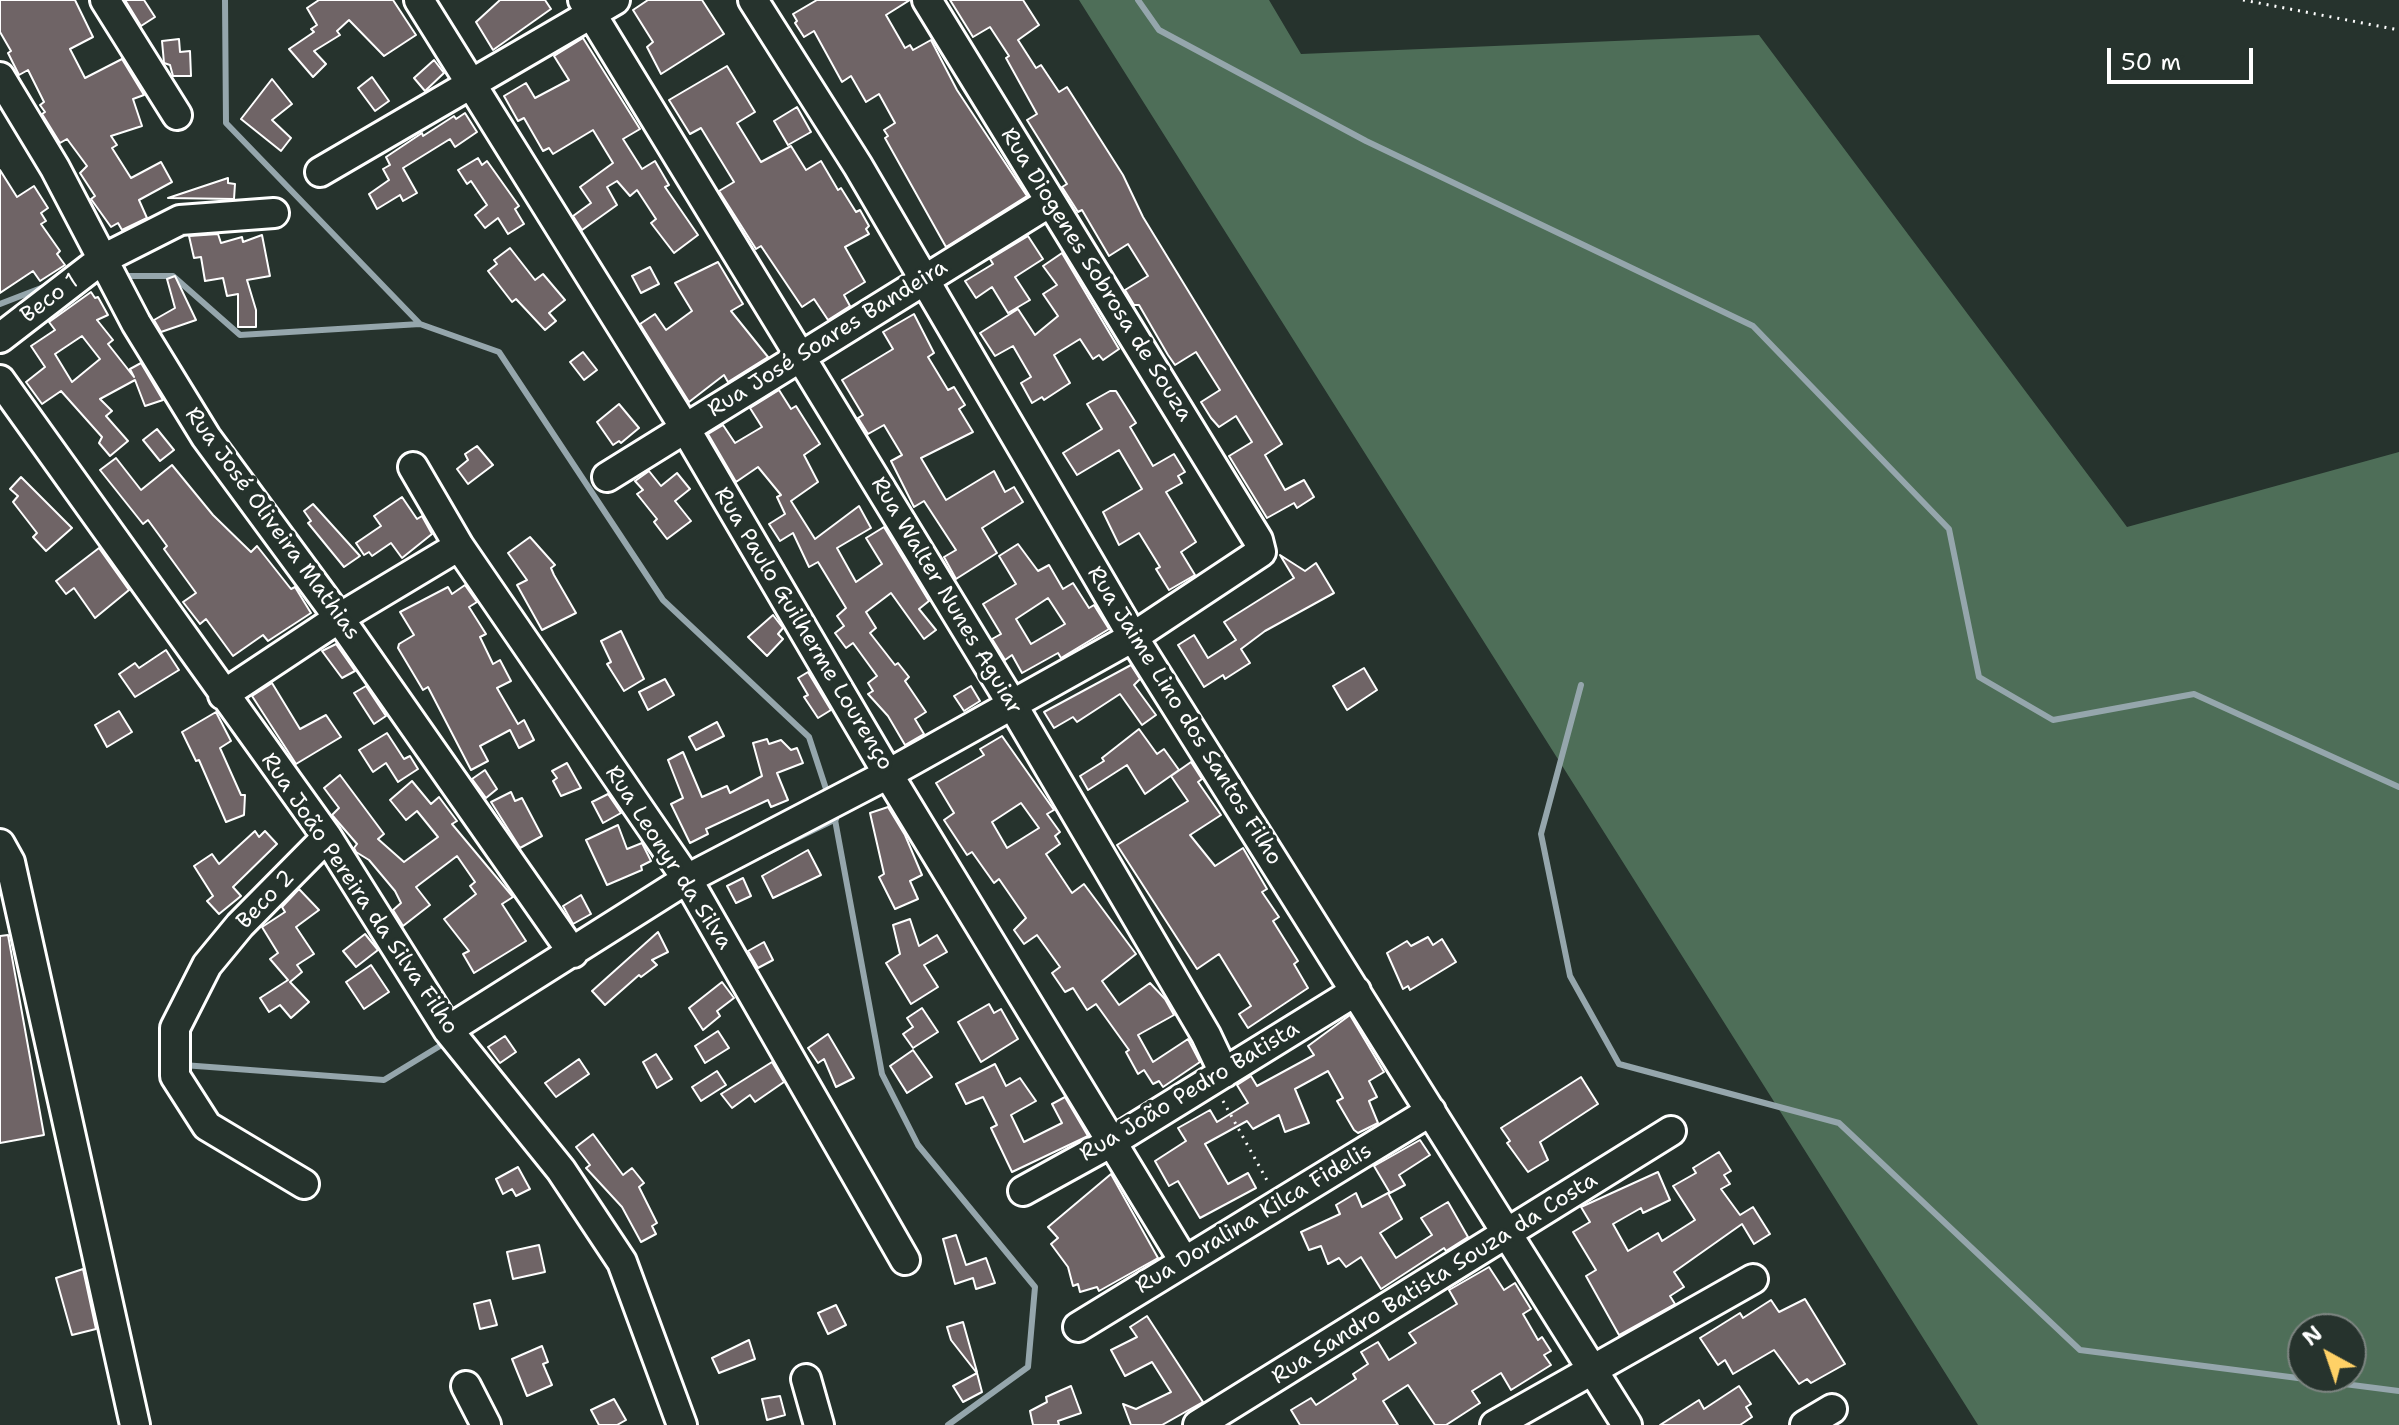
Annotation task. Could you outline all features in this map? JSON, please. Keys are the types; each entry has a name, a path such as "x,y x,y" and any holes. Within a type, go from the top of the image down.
{"street":[{"path":"105,0 177,115"},
{"name":"Rua Paulo Guilherme Lourenço","path":"419,0 685,428 888,774 1184,1261"},
{"name":"Rua Jaime Lino dos Santos Filho","path":"753,0 824,109 1133,637 1627,1425"},
{"name":"Rua Diogenes Sobrosa de Souza","path":"927,0 1258,540 1261,552 1133,637"},
{"path":"320,172 596,5"},
{"name":"Rua Walter Nunes Aguiar","path":"596,5 800,357 1012,704 1206,1035 1224,1073"},
{"name":"Rua José Oliveira Mathias","path":"0,77 55,168 101,260 206,437 339,618 573,953"},
{"name":"Rua José Soares Bandeira","path":"607,477 1050,202"},
{"name":"Beco 1","path":"0,338 101,260 180,220 274,213"},
{"name":"Rua João Pereira da Silva Filho","path":"0,380 327,837 448,1030 561,1170 622,1262 682,1425"},
{"name":"Rua Leonyr da Silva","path":"413,467 459,546 687,879 905,1260"},
{"path":"223,695 339,618 459,546"},
{"path":"448,1030 687,879 888,774 1133,637"},
{"name":"Beco 2","path":"304,1184 207,1126 175,1076 175,1028 207,965 240,925 327,837"},
{"path":"0,844 13,877 135,1425"},
{"name":"Rua João Pedro Batista","path":"1023,1191 1110,1143 1356,991"},
{"name":"Rua Doralina Kilca Fidelis","path":"1078,1327 1431,1111"},
{"name":"Rua Sandro Batista Souza da Costa","path":"1198,1425 1671,1131"},
{"path":"1495,1425 1592,1367 1753,1279"},
{"path":"806,1379 819,1425"},
{"path":"466,1386 486,1425"},
{"path":"1805,1425 1832,1409"}],"path":[{"path":"2243,0 2399,30"},
{"path":"1224,1073 1220,1096 1280,1203"}],"green space":[{"path":"1079,0 1269,0 1301,54 1759,35 2127,527 2399,452 2399,1425 1978,1425"}],"building":[{"path":"0,0 75,0 93,37 70,49 85,78 122,59 144,95 133,99 142,126 111,136 117,145 112,148 131,178 161,162 172,182 139,200 147,218 122,230 118,223 111,227 91,199 95,196 80,173 87,166 67,139 60,143 42,114 45,112 40,105 44,102 28,70 19,75 8,53 11,51 0,32"},
{"path":"125,0 144,0 155,17 141,26"},
{"path":"319,0 393,0 416,35 384,56 349,20 337,31 340,35 314,51 326,64 313,77 289,49 314,32 311,29 317,25 307,8"},
{"path":"500,0 545,0 551,9 493,50 476,22"},
{"path":"648,0 702,0 724,34 661,74 647,47 653,42 633,10"},
{"path":"817,0 910,0 886,15 905,48 910,45 913,50 931,40 957,90 1027,196 946,247 885,138 888,136 884,130 895,123 879,94 866,102 851,76 842,82 814,31 804,37 795,23 793,14"},
{"path":"950,0 1023,0 1039,25 1018,40 1036,68 1041,65 1059,92 1067,87 1123,175 1143,217 1282,444 1265,455 1285,490 1304,480 1314,497 1297,508 1294,503 1267,518 1229,456 1252,442 1236,416 1219,427 1211,418 1201,402 1220,390 1196,352 1175,365 1168,355 1139,305 1134,305 1125,290 1148,276 1128,244 1109,256 1082,210 1078,212 1062,187 1067,184 1027,120 1037,114 1006,58 1009,56 990,27 973,37"},
{"path":"583,38 640,129 623,139 642,169 655,161 669,185 665,187 698,235 674,253 651,223 656,219 637,190 630,196 617,181 607,187 617,205 582,230 573,216 591,203 580,187 613,163 593,130 553,154 549,148 543,151 524,118 518,121 504,96 526,83 535,98 569,80 554,56"},
{"path":"179,39 180,52 190,51 191,76 173,76 170,65 164,63 162,41"},
{"path":"434,60 444,73 425,91 414,78"},
{"path":"727,66 755,112 737,123 761,162 791,146 806,170 821,161 838,190 841,188 856,212 860,210 869,226 866,229 869,234 845,247 865,282 844,295 850,306 828,320 814,299 802,307 761,246 756,249 719,191 734,182 701,128 690,134 669,100"},
{"path":"372,77 389,101 375,111 358,88"},
{"path":"272,79 292,104 272,120 291,138 281,151 241,119"},
{"path":"797,107 811,132 788,145 774,121"},
{"path":"465,113 477,132 455,147 450,139 403,168 417,193 403,201 400,195 377,209 369,194 389,180 383,169 390,165 386,157 422,133 423,136 454,116 456,119"},
{"path":"478,158 482,165 487,161 519,206 515,209 524,224 508,234 498,218 485,228 475,215 487,205 471,181 467,184 458,170"},
{"path":"0,170 17,197 34,186 48,208 41,213 46,221 41,224 60,251 57,254 65,265 40,281 33,271 0,293"},
{"path":"228,178 228,183 235,184 234,199 168,198"},
{"path":"218,234 221,243 242,237 243,242 262,235 270,276 247,280 256,310 256,327 238,327 238,294 227,296 223,278 205,281 201,257 194,258 189,236"},
{"path":"1028,236 1043,259 1015,277 1030,300 1008,313 992,287 976,298 965,281 993,264 990,259"},
{"path":"510,248 535,280 543,274 565,300 549,313 556,321 545,330 516,299 512,302 488,271 497,264 494,260"},
{"path":"1062,253 1119,349 1103,360 1099,355 1093,359 1080,339 1054,355 1070,383 1044,400 1042,397 1032,403 1021,383 1031,377 1013,346 995,356 980,333 1018,309 1035,335 1058,316 1043,294 1057,285 1043,266"},
{"path":"718,262 743,304 731,311 768,357 728,382 724,375 689,402 640,324 655,314 666,330 692,311 675,283"},
{"path":"650,267 659,284 641,293 632,276"},
{"path":"175,276 196,320 161,332 154,320 175,308 167,279"},
{"path":"91,292 95,298 98,297 108,315 97,320 113,340 108,344 134,377 130,369 141,363 163,400 145,406 135,380 100,399 112,411 106,416 128,441 110,456 99,443 102,437 61,391 42,404 26,382 45,367 31,346 55,330 49,322","holes":["82,336 100,359 72,382 55,354"]},
{"path":"914,314 934,353 928,357 948,390 954,387 965,405 959,409 973,432 921,458 946,500 994,471 1005,492 1014,487 1023,502 982,528 997,553 956,579 944,557 956,550 924,501 914,507 891,461 902,455 884,425 868,434 858,418 863,415 842,380 893,349 883,332"},
{"path":"583,352 597,370 584,380 570,362"},
{"path":"779,390 791,409 796,406 820,444 804,455 818,482 791,501 815,539 859,506 871,528 837,548 856,582 882,564 866,538 884,527 929,601 919,609 936,630 924,639 891,593 866,612 876,628 870,633 895,665 898,663 909,677 905,681 926,712 915,719 924,734 905,745 888,716 868,694 873,691 868,683 877,676 853,643 846,648 835,633 844,626 837,616 846,608 818,562 809,567 793,533 780,541 769,524 785,514 777,497 781,495 758,467 736,482 708,434 723,425 735,443 762,427 750,408"},
{"path":"1110,391 1116,391 1136,423 1130,427 1153,466 1174,454 1185,472 1178,476 1182,483 1166,492 1196,542 1181,552 1195,575 1169,590 1156,569 1160,567 1139,533 1119,545 1103,512 1142,489 1119,450 1077,475 1063,453 1102,429 1087,404"},
{"path":"619,404 639,428 621,443 619,441 613,445 597,422"},
{"path":"157,429 174,450 160,461 143,440"},
{"path":"477,446 493,465 468,484 457,469 468,460 465,454"},
{"path":"116,458 141,490 172,465 213,515 251,552 257,546 291,589 295,587 311,613 268,641 263,635 233,656 206,619 200,624 183,602 196,593 164,549 167,546 148,520 143,524 100,470"},
{"path":"649,471 661,486 677,473 690,489 675,501 691,521 667,539 654,522 657,519 637,494 643,490 635,481"},
{"path":"21,477 72,528 46,551 33,537 37,533 13,502 18,496 10,489"},
{"path":"402,497 417,519 422,516 432,534 402,558 391,543 372,556 369,552 364,555 356,543 381,526 374,516"},
{"path":"313,504 360,556 344,567 308,523 311,521 304,511"},
{"path":"530,537 555,565 551,568 554,575 576,613 542,630 517,585 527,580 508,553"},
{"path":"1018,544 1038,571 1049,565 1063,589 1073,583 1089,608 1094,605 1109,629 1061,658 1058,653 1022,673 1012,655 1005,660 992,639 1001,634 983,604 1016,584 999,556","holes":["1048,598 1065,624 1031,644 1016,619"]},
{"path":"99,548 129,590 95,618 74,588 66,594 56,581"},
{"path":"1280,555 1305,571 1316,563 1334,593 1265,631 1241,649 1250,663 1225,679 1223,675 1204,687 1178,645 1194,635 1208,658 1236,640 1224,622 1294,578"},
{"path":"465,585 477,602 469,607 486,634 480,637 493,664 500,660 511,681 497,688 518,724 524,720 534,740 519,748 510,730 480,746 488,761 471,770 428,687 423,690 398,648 399,644 414,635 400,612 448,587 452,594"},
{"path":"773,615 783,628 778,634 783,639 767,656 748,637"},
{"path":"621,631 644,679 624,691 607,664 611,662 601,641"},
{"path":"336,644 355,671 342,678 322,651"},
{"path":"166,650 179,670 135,697 119,674 135,663 139,668"},
{"path":"1131,665 1140,679 1134,685 1156,715 1142,725 1120,694 1077,722 1073,717 1054,728 1044,712"},
{"path":"1364,668 1377,690 1347,710 1333,686"},
{"path":"808,672 831,710 818,718 804,697 808,695 798,678"},
{"path":"665,679 674,695 648,710 639,692"},
{"path":"272,683 300,729 326,715 341,737 296,764 252,696"},
{"path":"366,686 386,716 374,724 354,693"},
{"path":"971,686 980,701 964,711 954,696"},
{"path":"119,711 132,732 107,747 95,725"},
{"path":"216,712 231,741 220,748 241,795 245,795 244,815 226,822 199,760 196,761 182,732"},
{"path":"717,722 724,736 696,750 689,737"},
{"path":"1139,729 1157,754 1164,749 1179,770 1145,794 1127,765 1088,790 1080,776 1104,761 1102,758"},
{"path":"387,733 404,759 410,756 418,769 398,782 386,763 373,772 359,750"},
{"path":"1002,736 1054,810 1047,814 1060,832 1055,836 1060,844 1046,854 1072,893 1084,884 1136,954 1102,981 1119,1005 1150,983 1174,1015 1138,1035 1153,1062 1188,1039 1200,1062 1163,1087 1159,1081 1153,1084 1144,1070 1138,1074 1126,1052 1129,1050 1096,1004 1087,1010 1073,988 1065,992 1052,973 1060,967 1037,935 1024,944 1014,930 1026,918 999,879 994,883 972,852 967,855 944,820 954,813 936,783 984,755 980,749","holes":["1021,803 1039,828 1007,848 992,822"]},
{"path":"767,739 769,744 781,740 791,750 797,748 803,763 777,773 788,800 771,807 768,800 706,829 708,834 690,843 671,804 683,798 668,760 683,752 702,797 727,786 730,793 762,776 753,743"},
{"path":"1191,762 1202,779 1198,782 1221,815 1190,835 1215,866 1243,848 1267,889 1262,892 1279,917 1273,921 1298,961 1294,964 1308,988 1248,1028 1239,1014 1251,1006 1219,954 1197,969 1117,845 1188,801 1171,776"},
{"path":"567,763 581,788 561,796 553,781 557,778 552,771"},
{"path":"485,770 497,789 486,798 472,779"},
{"path":"340,775 384,834 378,839 404,862 438,837 417,811 406,820 390,800 412,781 431,804 439,797 457,821 452,824 513,897 502,904 526,941 474,973 463,954 469,951 444,919 476,894 470,886 475,882 457,856 416,887 430,905 403,926 393,910 401,903 395,891 369,860 356,852 354,848 357,844 332,815 339,808 324,788"},
{"path":"511,792 515,801 522,798 542,836 520,848 491,802"},
{"path":"608,794 621,813 603,823 592,802"},
{"path":"888,807 905,835 922,875 910,881 918,899 895,909 879,877 884,874 870,813"},
{"path":"618,825 627,849 642,843 651,861 641,866 642,870 607,885 586,840"},
{"path":"255,831 259,837 265,831 277,844 233,887 241,896 219,914 207,901 213,896 194,866 212,854 219,864"},
{"path":"808,850 821,875 773,898 762,876"},
{"path":"743,878 751,896 736,903 727,886"},
{"path":"299,889 319,910 296,927 314,954 297,965 302,972 290,982 309,1002 291,1018 280,1005 269,1012 260,998 288,980 270,959 278,953 262,927 285,912 282,907"},
{"path":"581,895 591,914 573,924 563,906"},
{"path":"910,919 919,946 937,935 947,952 924,965 938,987 911,1004 886,963 900,954 893,925"},
{"path":"658,932 668,952 652,960 657,965 641,977 639,975 605,1005 592,991"},
{"path":"365,934 378,950 356,967 343,951"},
{"path":"8,935 44,1135 0,1143 0,936"},
{"path":"1428,937 1433,945 1442,939 1456,962 1410,990 1408,986 1403,989 1387,953 1407,941 1411,946"},
{"path":"764,942 773,960 758,968 748,951"},
{"path":"371,965 389,992 364,1009 346,982"},
{"path":"722,982 734,998 717,1011 720,1016 703,1030 689,1008"},
{"path":"989,1004 994,1013 1001,1009 1018,1039 981,1062 958,1022"},
{"path":"922,1008 938,1032 913,1048 903,1034 913,1027 907,1018"},
{"path":"1350,1015 1384,1072 1369,1081 1377,1097 1369,1101 1378,1123 1358,1133 1354,1130 1337,1101 1343,1098 1328,1071 1295,1089 1309,1123 1285,1132 1279,1115 1253,1129 1247,1121 1205,1144 1228,1184 1248,1173 1256,1188 1200,1218 1178,1181 1169,1186 1155,1161 1186,1141 1178,1128 1210,1110 1217,1122 1248,1103 1237,1085 1251,1076 1257,1086 1314,1055 1308,1046"},
{"path":"718,1031 729,1048 705,1063 695,1046"},
{"path":"828,1034 854,1078 836,1087 824,1059 818,1063 808,1048"},
{"path":"505,1036 516,1052 500,1063 488,1047"},
{"path":"913,1050 932,1077 907,1093 890,1066"},
{"path":"656,1054 672,1079 657,1088 643,1062"},
{"path":"579,1059 589,1074 556,1097 545,1083"},
{"path":"772,1062 784,1082 755,1102 750,1095 732,1108 721,1094"},
{"path":"995,1064 1006,1086 1020,1078 1036,1101 1011,1115 1024,1142 1062,1123 1052,1104 1065,1097 1088,1136 1012,1172 991,1128 997,1125 983,1097 966,1104 956,1084"},
{"path":"717,1071 726,1085 701,1101 692,1087"},
{"path":"1581,1077 1598,1104 1540,1142 1548,1160 1528,1172 1507,1143 1510,1141 1501,1128"},
{"path":"593,1134 623,1175 632,1168 644,1183 639,1187 657,1223 652,1226 656,1234 641,1242 622,1207 586,1168 590,1165 576,1147"},
{"path":"1420,1140 1430,1155 1399,1175 1405,1185 1390,1193 1374,1166"},
{"path":"1719,1152 1731,1171 1724,1175 1730,1184 1721,1189 1740,1215 1753,1207 1770,1234 1754,1244 1742,1224 1674,1272 1684,1287 1670,1296 1675,1304 1619,1335 1586,1276 1596,1270 1573,1232 1590,1222 1581,1207 1658,1172 1670,1200 1643,1213 1641,1208 1613,1224 1628,1251 1658,1233 1662,1241 1695,1220 1673,1186 1696,1173 1693,1168"},
{"path":"518,1167 530,1189 516,1196 512,1189 503,1194 496,1179"},
{"path":"1111,1174 1158,1258 1099,1291 1097,1287 1080,1292 1078,1284 1073,1286 1068,1267 1051,1244 1058,1238 1048,1227"},
{"path":"1356,1193 1362,1207 1388,1193 1402,1219 1380,1233 1396,1258 1432,1235 1421,1218 1448,1202 1468,1237 1446,1251 1444,1248 1381,1289 1361,1257 1346,1267 1339,1258 1328,1264 1321,1246 1309,1250 1301,1232 1340,1214 1336,1205"},
{"path":"956,1235 966,1265 986,1258 995,1283 976,1289 973,1278 955,1284 943,1239"},
{"path":"539,1245 545,1272 513,1279 507,1252"},
{"path":"1489,1267 1504,1290 1515,1283 1531,1309 1523,1314 1538,1340 1542,1337 1551,1351 1544,1355 1551,1365 1511,1390 1501,1373 1472,1391 1480,1403 1446,1425 1435,1425 1408,1385 1383,1401 1398,1425 1300,1425 1291,1410 1311,1398 1316,1405 1356,1379 1353,1374 1368,1364 1361,1352 1378,1342 1389,1360 1416,1343 1409,1333 1457,1304 1449,1290"},
{"path":"83,1269 96,1329 72,1335 56,1278"},
{"path":"1805,1299 1845,1364 1811,1383 1807,1379 1799,1384 1774,1350 1733,1374 1725,1360 1718,1365 1700,1338 1740,1313 1743,1318 1771,1300 1779,1312"},
{"path":"490,1300 497,1325 480,1329 474,1304"},
{"path":"836,1305 846,1325 828,1334 818,1313"},
{"path":"1147,1316 1203,1402 1162,1425 1131,1425 1123,1404 1136,1409 1171,1392 1152,1362 1125,1376 1111,1350 1137,1337 1130,1327"},
{"path":"963,1322 977,1372 951,1340 947,1327"},
{"path":"749,1340 755,1359 719,1373 712,1358"},
{"path":"542,1346 548,1362 543,1364 552,1385 527,1396 512,1359"},
{"path":"977,1373 982,1392 963,1402 953,1386"},
{"path":"1071,1386 1081,1413 1058,1421 1059,1425 1033,1425 1030,1411 1047,1402 1046,1397"},
{"path":"1739,1386 1751,1404 1746,1407 1752,1417 1740,1425 1660,1425 1699,1400 1704,1409"},
{"path":"780,1396 785,1415 767,1420 762,1399"},
{"path":"614,1399 626,1420 617,1425 599,1425 591,1410"}],"waterway":[{"path":"225,0 226,123 420,324 499,352 663,600 809,737 828,795"},
{"path":"1138,0 1159,30 1366,141 1753,326 1949,529 1979,677 2053,720 2194,694 2399,787"},
{"path":"122,276 173,276 240,335 420,324"},
{"path":"0,304 49,285"},
{"path":"1581,685 1541,834 1570,976 1619,1064 1839,1123 2080,1350 2399,1391"},
{"path":"833,809 882,1074 918,1145 1035,1287 1028,1367 948,1425"},
{"path":"764,854 836,819"},
{"path":"183,1065 384,1080 448,1041"}]}
